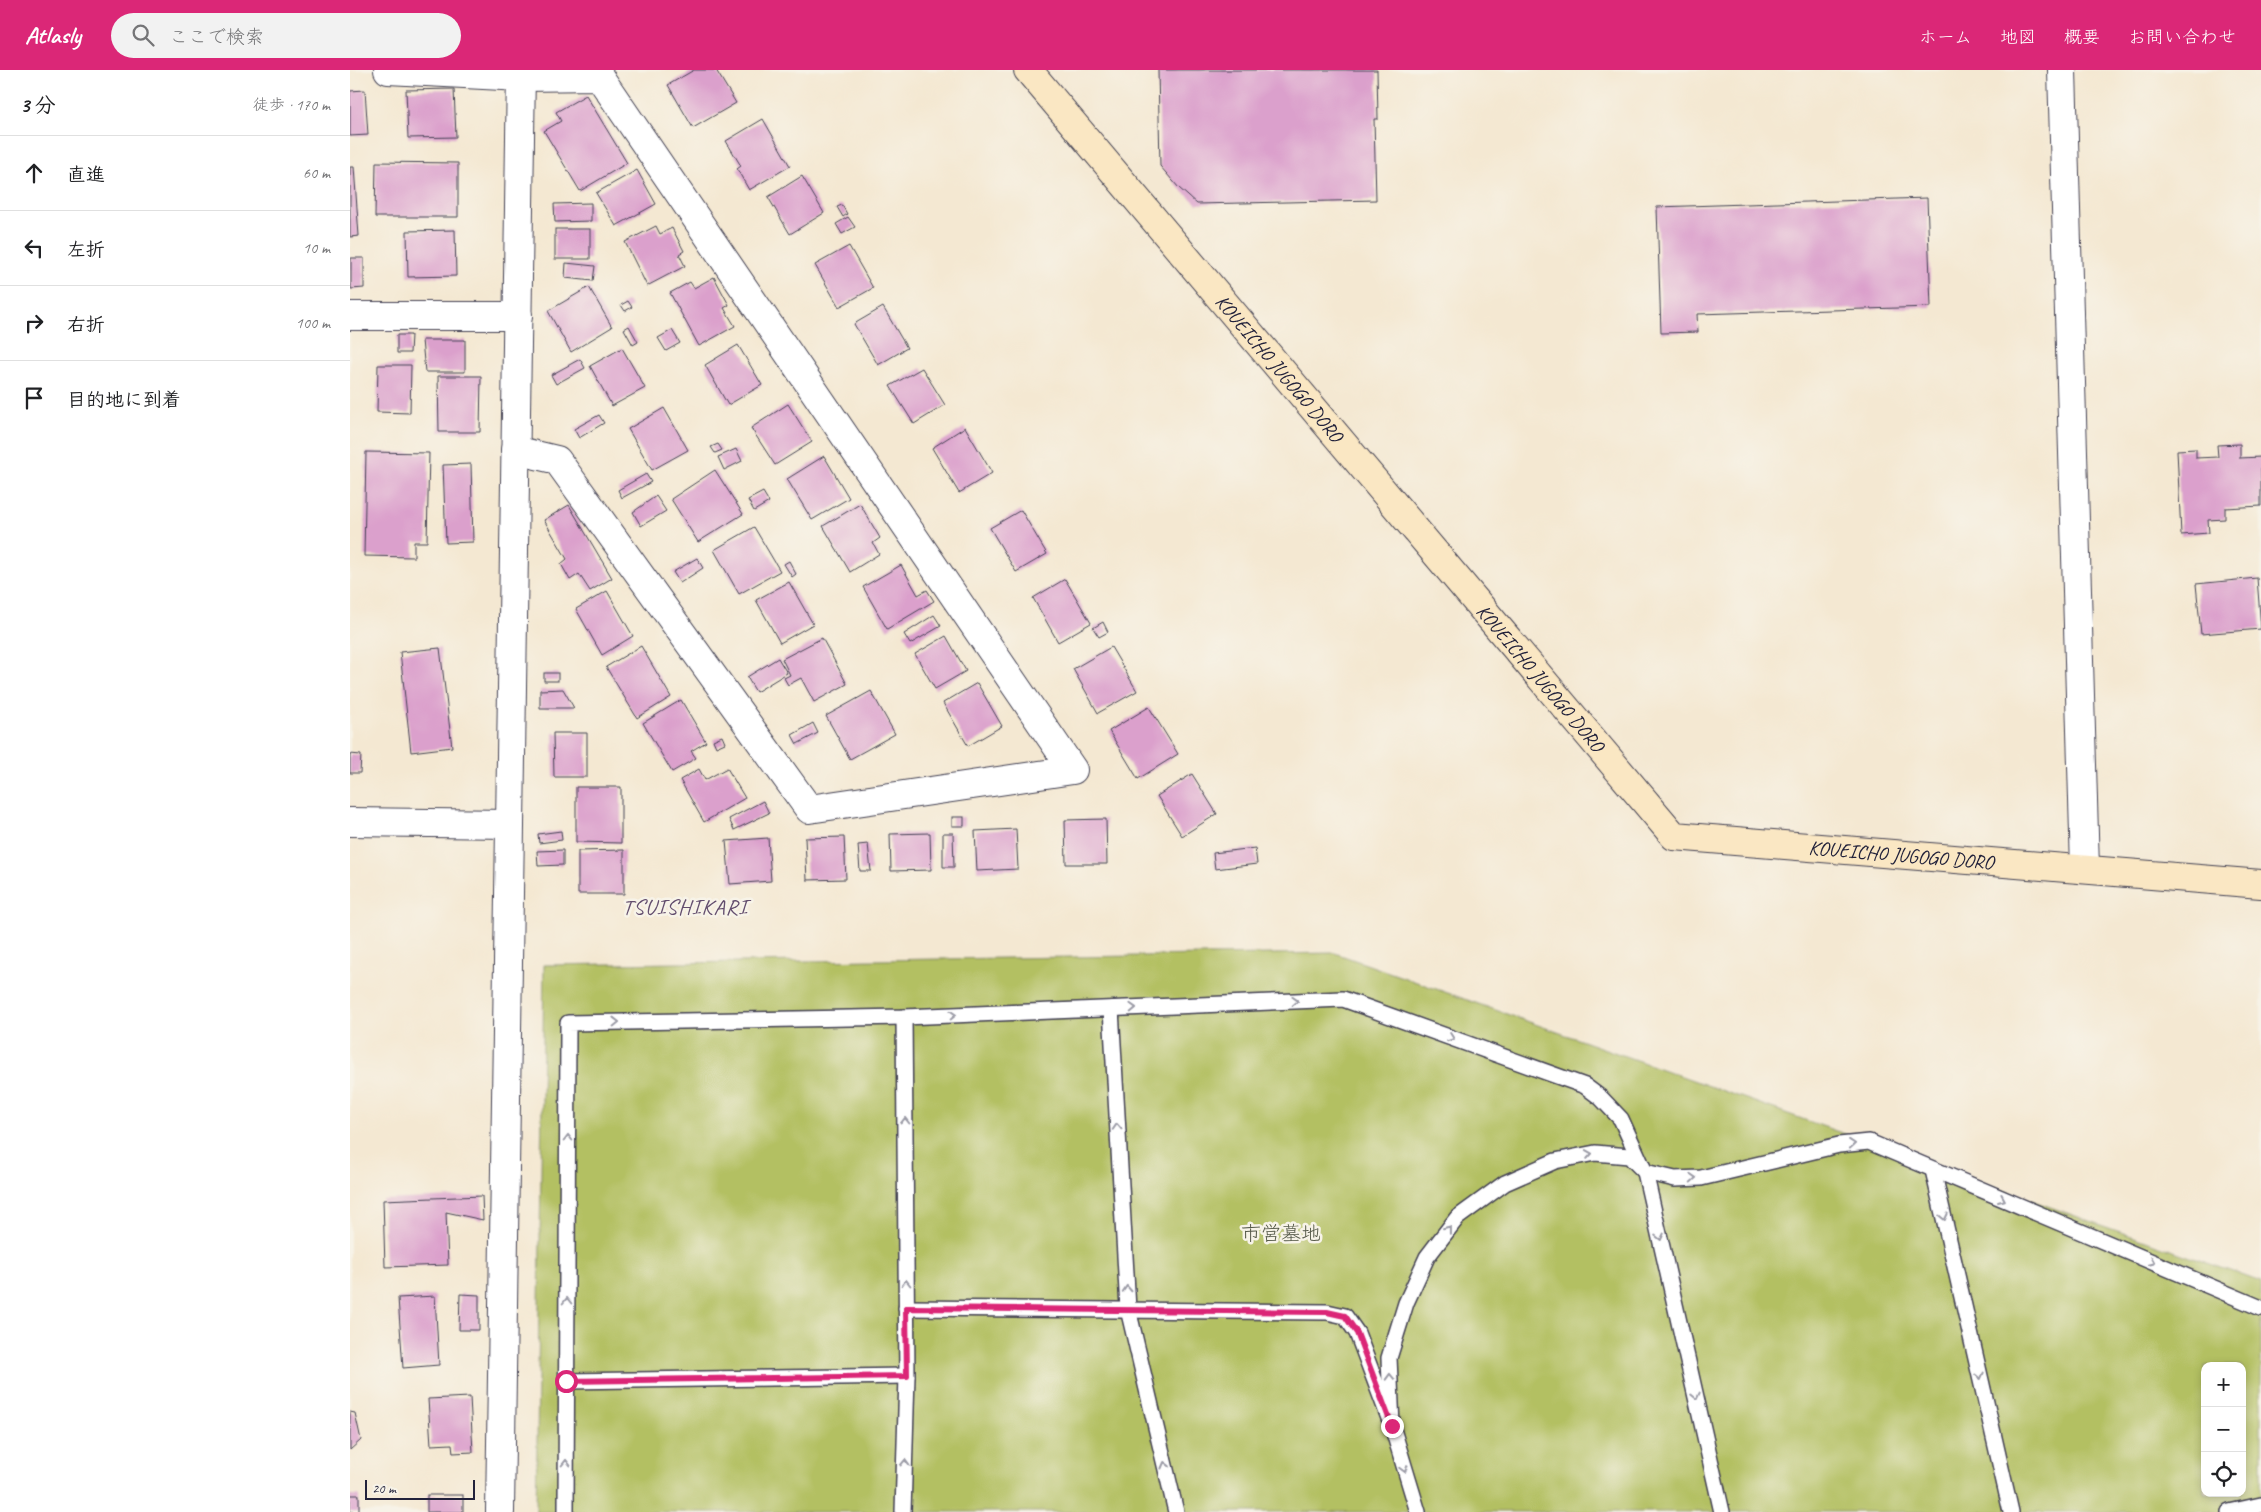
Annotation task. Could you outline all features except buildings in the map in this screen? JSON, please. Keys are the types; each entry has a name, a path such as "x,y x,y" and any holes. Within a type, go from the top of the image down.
{"street":[{"path":"388,70 599,76 1073,770 809,809 557,460 515,450"},
{"name":"KOUEICHO JUGOGO DORO","path":"1028,70 1674,836 2261,884"},
{"path":"2062,70 2085,869"},
{"path":"500,1512 521,74"},
{"path":"350,316 518,316"},
{"path":"350,822 510,824"}],"lane":[{"path":"566,1512 568,1023 904,1017 1343,999 1585,1086 1601,1098 1621,1119 1645,1172 1722,1512"},
{"path":"1111,1009 1128,1309 1176,1512"},
{"path":"903,1512 907,1376 904,1017"},
{"path":"1392,1426 1389,1358 1406,1303 1427,1257 1457,1218 1505,1183 1555,1160 1596,1153 1629,1156 1645,1172 1675,1179 1701,1178 1839,1145 1869,1142 2261,1308"},
{"path":"1933,1170 2012,1512"},
{"path":"906,1308 1327,1312 1345,1316 1357,1333 1392,1426 1418,1512"},
{"path":"566,1381 907,1376"},
{"path":"2229,1512 2261,1505"}],"green space":[{"name":"市営墓地","path":"1335,953 2261,1282 2261,1512 536,1512 544,965"}],"district":[{"name":"TSUISHIKARI","path":"685,906"}],"route":[{"path":"566,1381 907,1376 906,1308 1327,1312 1345,1316 1357,1333 1392,1426"}]}
